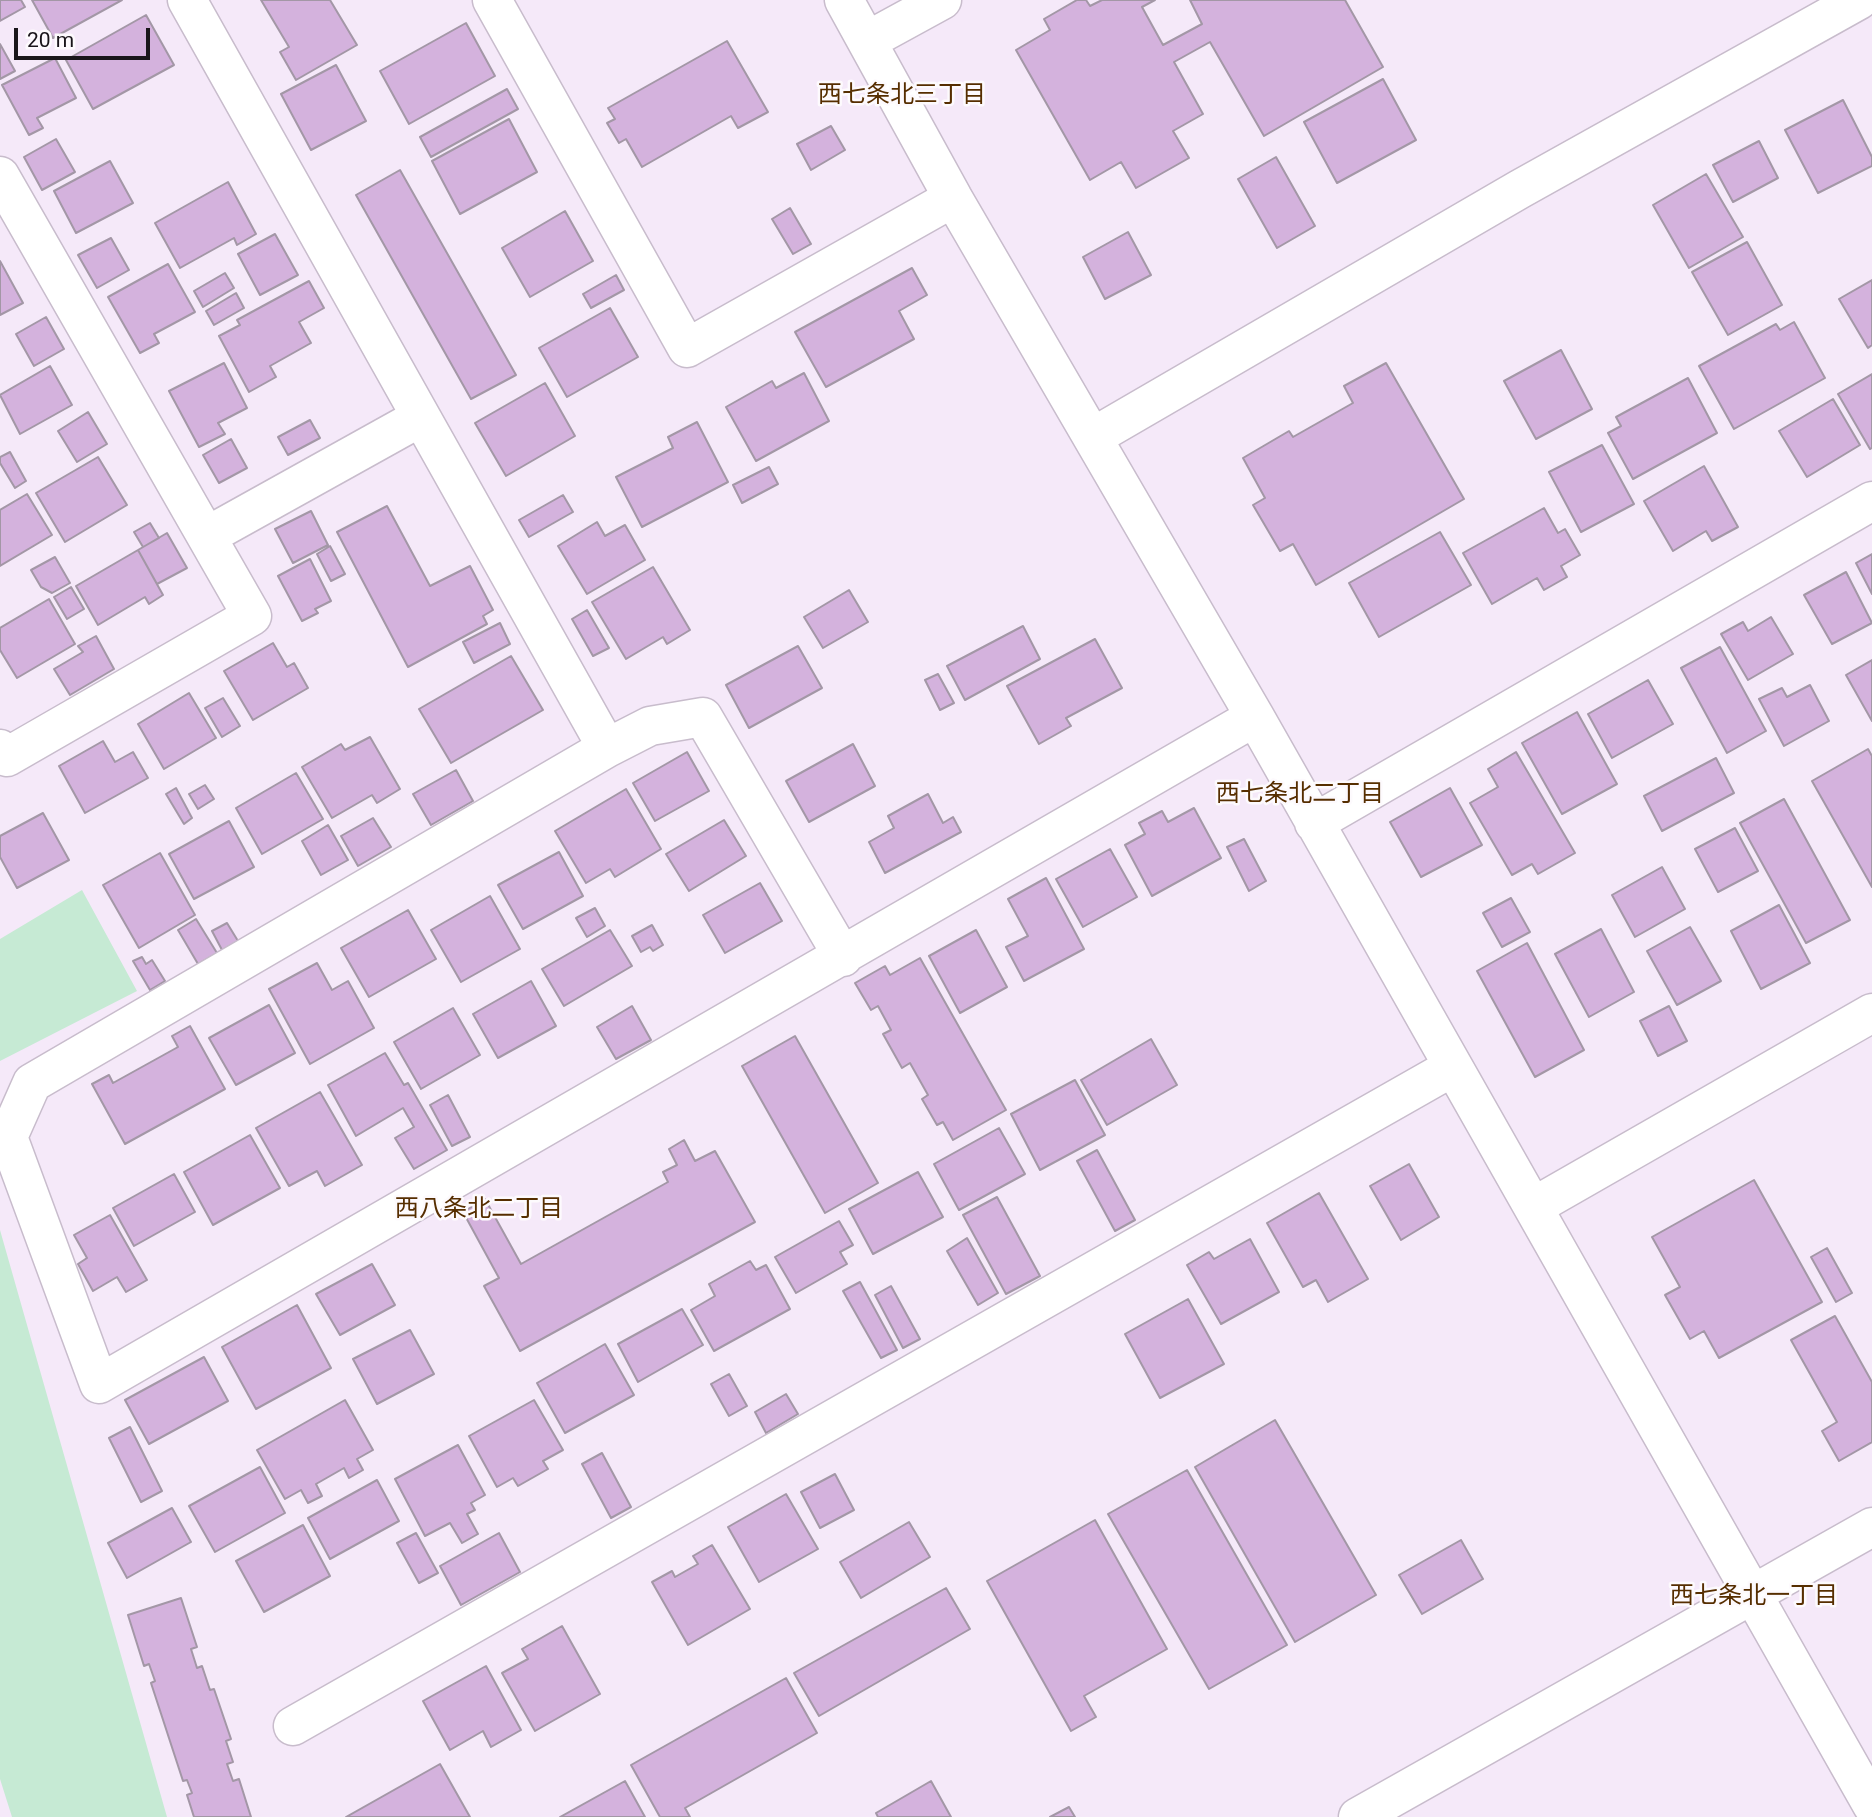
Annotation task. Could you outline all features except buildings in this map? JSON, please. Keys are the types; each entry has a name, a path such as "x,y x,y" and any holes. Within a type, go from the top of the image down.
{"street":[{"path":"187,0 607,748"},
{"path":"492,0 687,348 953,198"},
{"path":"844,0 953,198 1255,717 1451,1068 1533,1207 1872,1805"},
{"path":"867,41 942,0"},
{"path":"1093,437 1520,189 1861,0 1872,14"},
{"path":"0,176 9,214 207,536 252,616 7,757 0,749"},
{"path":"207,536 421,417"},
{"path":"1314,822 1872,501"},
{"path":"843,957 703,717 650,726 607,748 32,1083 8,1137 99,1384 843,957 1255,717"},
{"path":"1533,1207 1872,1013"},
{"path":"293,1726 697,1493 1451,1068"},
{"path":"1358,1817 1872,1527"}],"green space":[{"path":"82,890 137,991 0,1061 0,939"},
{"path":"0,1230 167,1817 12,1817 0,1779"}],"district":[{"name":"西七条北三丁目","path":"902,96"},
{"name":"西七条北二丁目","path":"1300,795"},
{"name":"西八条北二丁目","path":"479,1210"},
{"name":"西七条北一丁目","path":"1754,1597"}]}
